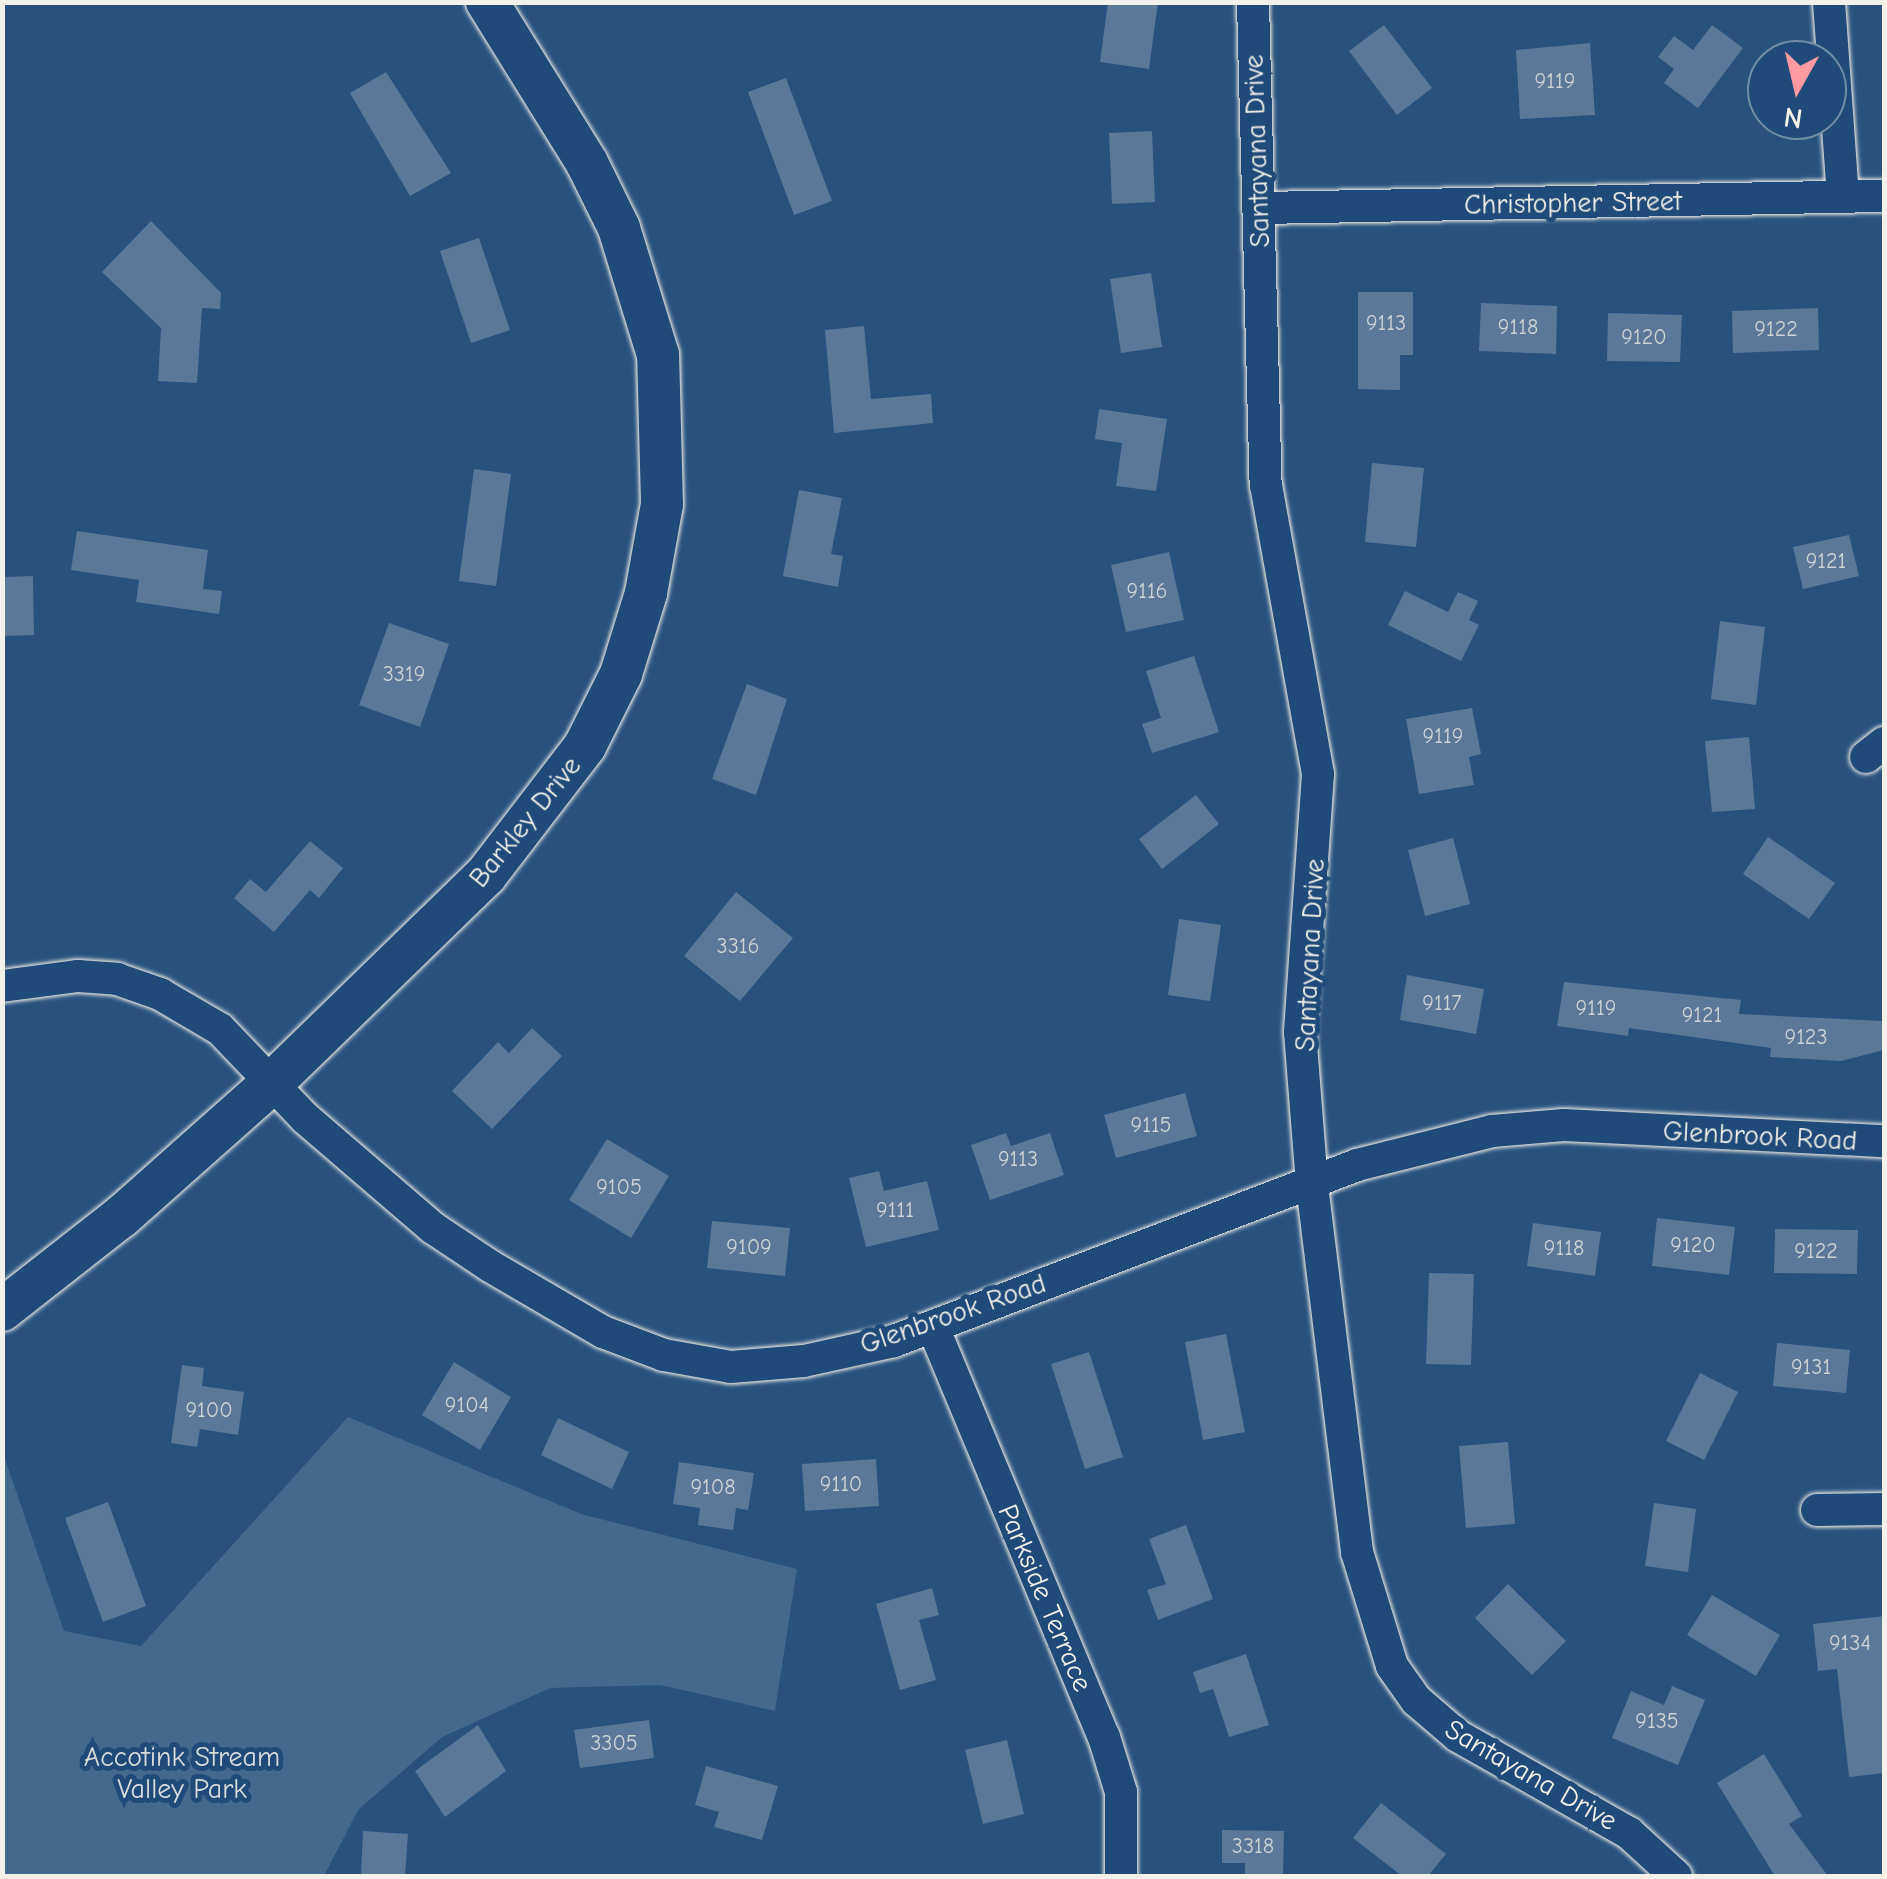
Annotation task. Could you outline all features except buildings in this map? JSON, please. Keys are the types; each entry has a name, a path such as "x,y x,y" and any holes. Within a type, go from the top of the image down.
{"street":[{"name":"Barkley Drive","path":"2,1310 122,1216 272,1083 486,876 544,808 585,746 621,674 646,593 664,454 658,354 642,291 588,163 487,2"},
{"name":"Santayana Drive","path":"1253,2 1262,208 1266,485 1318,774 1300,1032 1312,1185 1357,1552 1392,1666 1416,1700 1458,1736 1629,1832 1676,1876"},
{"path":"1829,2 1843,196"},
{"name":"Christopher Street","path":"1262,208 1884,196"},
{"name":"Glenbrook Road","path":"2,986 78,976 132,983 220,1029 272,1083 433,1228 638,1346 712,1365 761,1366 933,1327 1357,1165 1532,1126 1884,1140"},
{"name":"Parkside Terrace","path":"933,1327 1104,1737 1120,1792 1121,1876"},
{"path":"1817,1510 1884,1509"}],"green space":[{"name":"Accotink Stream Valley Park","path":"348,1417 581,1514 797,1569 775,1711 660,1685 550,1688 442,1737 358,1810 324,1876 3,1876 3,1453 64,1631 141,1646"}]}
